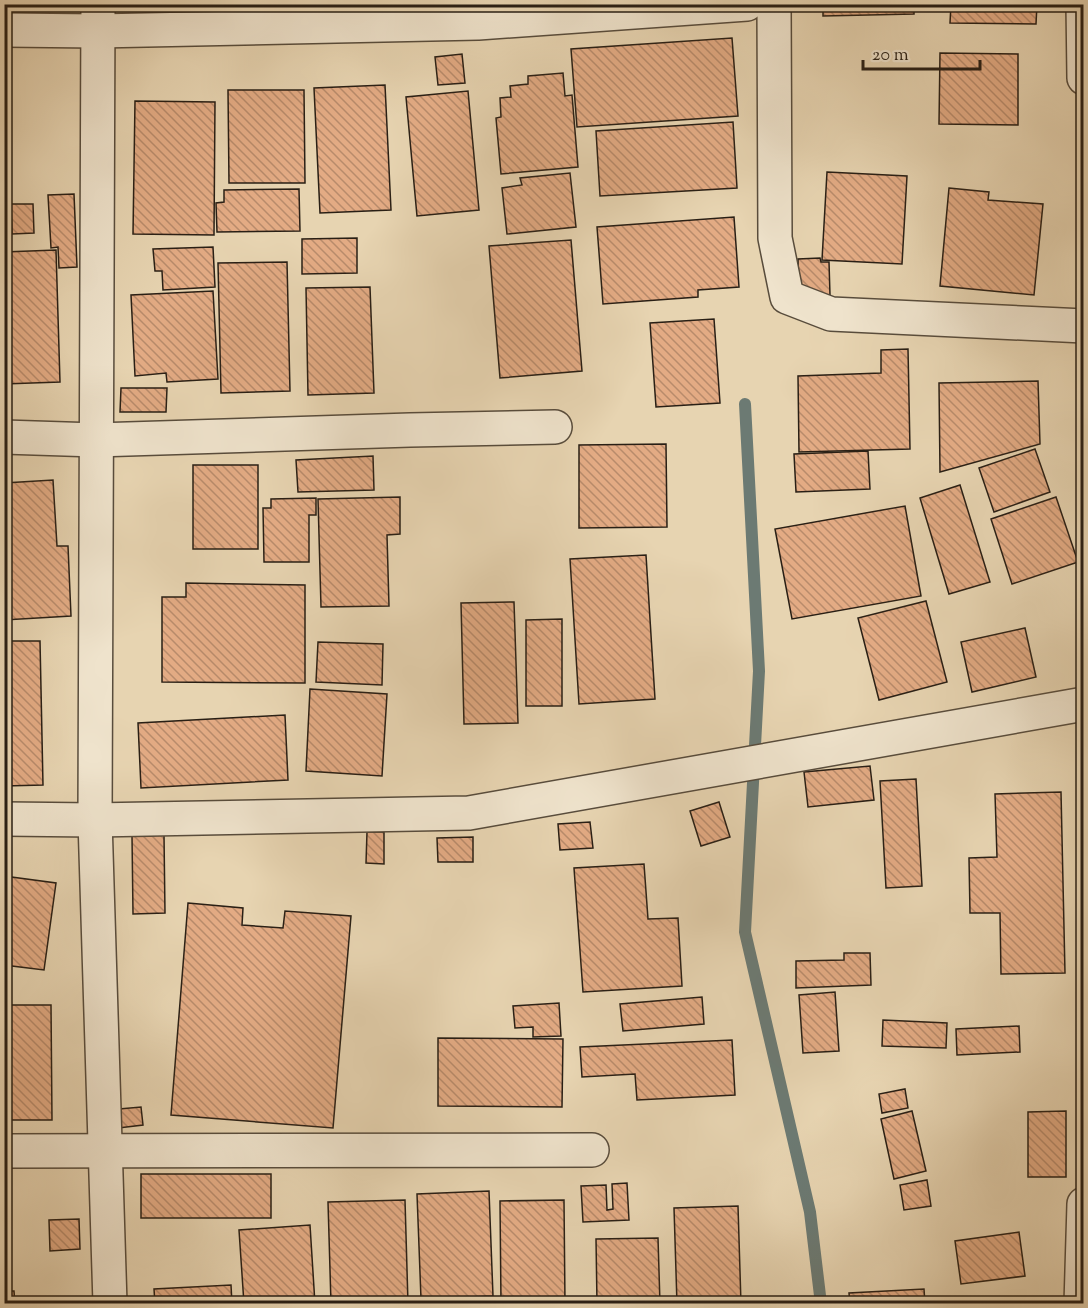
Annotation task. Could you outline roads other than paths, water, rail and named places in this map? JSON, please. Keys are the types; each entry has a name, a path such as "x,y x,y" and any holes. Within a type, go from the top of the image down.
{"street":[{"path":"4,30 98,18 478,23 747,4"},
{"path":"774,4 775,238 787,297 831,314 1083,326"},
{"path":"98,18 95,820 110,1304"},
{"path":"1083,19 1083,78"},
{"path":"4,437 96,440 555,427"},
{"path":"4,819 95,820 469,813 1083,704"},
{"path":"4,1151 592,1150"},
{"path":"1081,1304 1083,1204"}],"waterway":[{"path":"745,404 759,671 745,932 810,1212 821,1304"}]}
